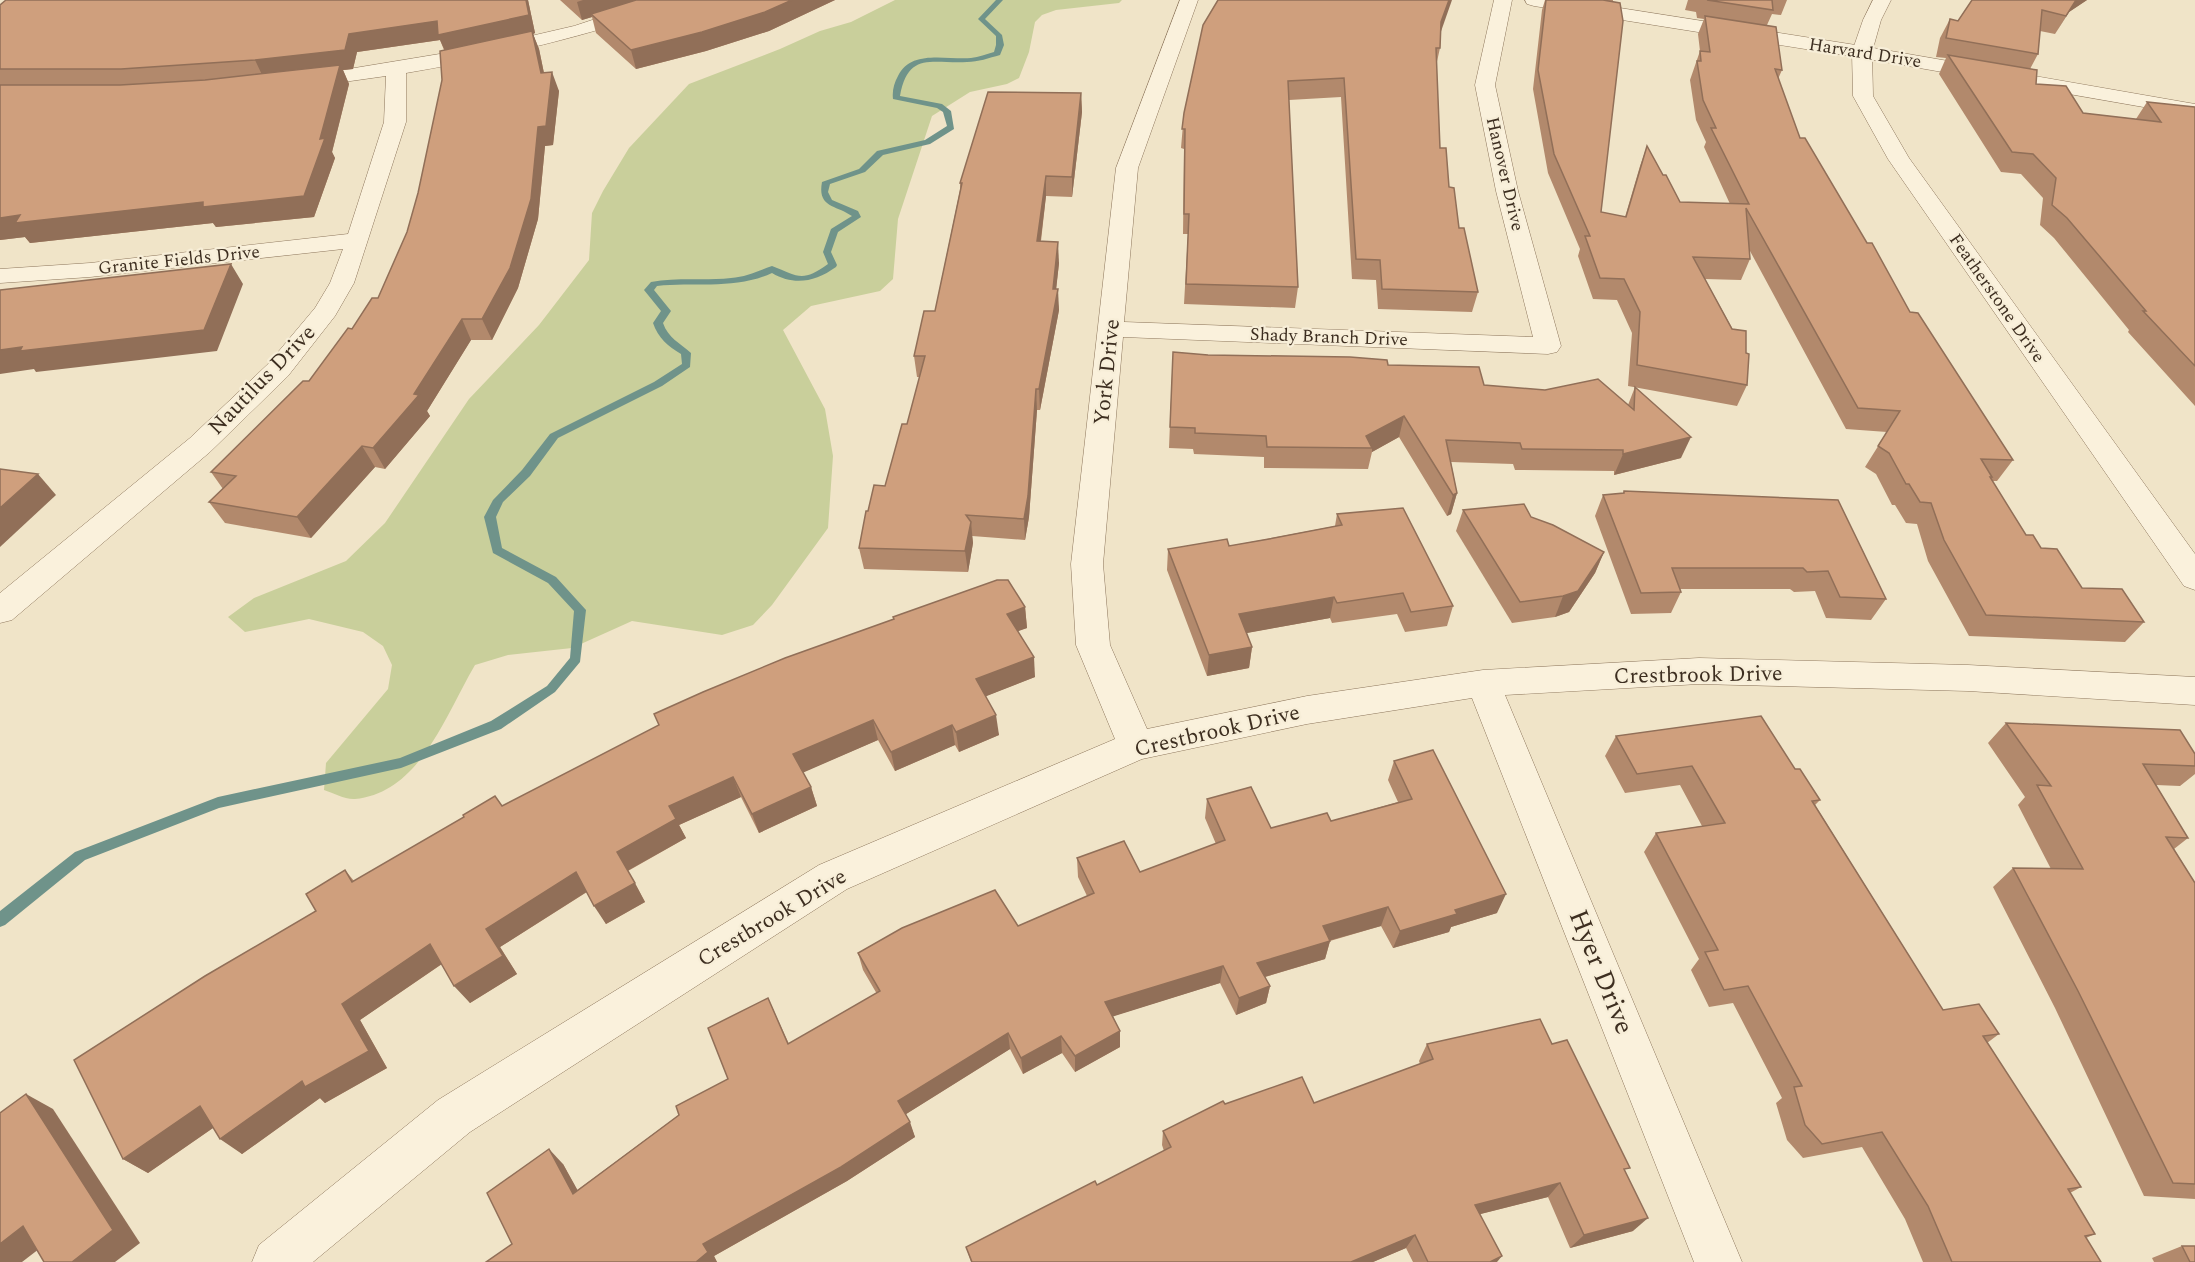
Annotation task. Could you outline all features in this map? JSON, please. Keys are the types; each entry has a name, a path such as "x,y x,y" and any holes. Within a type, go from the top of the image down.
{"street":[{"path":"285,84 396,69 533,43 671,0"},
{"name":"York Drive","path":"1136,747 1093,645 1087,564 1127,168 1190,0"},
{"name":"Hanover Drive","path":"1503,0 1485,86 1507,190 1548,346"},
{"name":"Harvard Drive","path":"1534,0 1862,52 2195,110"},
{"name":"Featherstone Drive","path":"1882,0 1872,20 1862,52 1863,96 1899,159 2195,578"},
{"name":"Nautilus Drive","path":"0,611 200,445 278,370 326,311 342,283 358,240 395,122 396,69"},
{"name":"Granite Fields Drive","path":"0,276 90,270 358,240"},
{"name":"Shady Branch Drive","path":"1111,329 1548,346"},
{"name":"Crestbrook Drive","path":"276,1262 454,1116 833,877 1136,747 1307,710 1484,683 1699,671 1968,678 2195,691"},
{"name":"Hyer Drive","path":"1484,683 1718,1262"}],"green space":[{"path":"895,0 1122,0 1119,3 1056,10 1042,15 1035,22 1029,52 1019,78 1007,84 970,92 932,116 898,219 893,279 880,291 811,306 783,330 825,409 833,456 828,528 772,605 753,625 722,635 632,621 572,648 508,655 475,665 428,748 414,767 397,782 378,794 355,799 324,790 326,763 388,689 392,665 383,646 363,632 309,619 245,632 228,617 254,598 346,561 385,523 469,399 539,325 589,260 592,213 603,191 629,148 689,84 820,31 851,22"}],"building":[{"path":"6,0 526,0 529,15 438,35 437,21 349,34 345,50 255,60 121,69 0,69 0,5"},
{"path":"636,0 792,0 765,12 702,32 631,50 591,14"},
{"path":"1218,0 1449,0 1441,22 1440,48 1436,48 1440,148 1446,148 1449,187 1454,188 1459,228 1464,228 1478,292 1382,289 1380,260 1356,259 1344,78 1288,81 1298,287 1186,284 1189,214 1184,214 1185,129 1182,129 1203,25"},
{"path":"1546,0 1603,0 1620,3 1623,21 1601,212 1626,217 1647,146 1680,202 1749,204 1711,128 1716,128 1703,100 1697,61 1701,61 1700,51 1710,52 1705,16 1776,27 1782,70 1775,69 1800,138 1805,138 1867,243 1872,243 1910,312 1918,313 2013,460 1981,459 1992,477 1990,477 2026,535 2033,535 2041,548 2057,549 2082,588 2122,589 2144,622 1986,615 1944,540 1931,503 1920,502 1909,484 1906,484 1889,453 1878,446 1900,411 1858,408 1746,208 1750,259 1693,257 1732,329 1746,331 1746,353 1749,354 1747,385 1637,365 1640,312 1624,279 1600,278 1585,236 1590,236 1554,154 1538,70"},
{"path":"1707,0 1772,0 1773,10"},
{"path":"1972,0 2076,0 2066,16 2042,10 2038,54 1946,38 1950,19 1958,21"},
{"path":"532,31 541,73 552,72 546,126 538,127 531,199 510,268 482,319 462,319 414,394 419,395 373,448 362,446 297,517 209,502 236,476 211,472 303,381 309,381 348,328 352,329 372,298 378,298 407,232 418,193 442,80 440,51"},
{"path":"1948,55 2037,70 2036,84 2066,86 2083,113 2161,122 2147,102 2195,107 2195,366 2143,311 2146,311 2067,218 2052,205 2056,178 2033,154 2012,152"},
{"path":"340,65 320,139 325,138 304,196 203,207 203,202 15,223 20,215 0,218 0,85 120,85 205,80"},
{"path":"988,92 1081,93 1072,177 1046,176 1037,241 1058,242 1053,289 1058,289 1039,389 1036,389 1028,496 1024,519 966,515 971,522 965,551 859,548 874,485 885,486 902,424 907,424 925,356 914,356 924,311 935,311 962,183 960,183"},
{"path":"231,264 204,330 20,351 22,347 0,350 0,290"},
{"path":"1173,352 1208,355 1350,357 1387,360 1388,365 1479,367 1484,385 1545,390 1598,379 1634,410 1635,387 1691,437 1623,454 1623,450 1522,449 1520,443 1446,440 1457,493 1453,495 1404,416 1366,436 1372,448 1267,447 1266,436 1195,433 1195,428 1170,427"},
{"path":"0,469 38,474 0,508"},
{"path":"1624,491 1838,500 1886,599 1840,597 1828,571 1807,572 1803,568 1672,568 1681,592 1641,593 1603,495 1624,493"},
{"path":"1524,504 1531,517 1553,525 1604,552 1578,591 1563,596 1520,602 1463,510"},
{"path":"1403,508 1453,606 1411,612 1403,593 1337,603 1334,597 1239,614 1252,647 1209,655 1168,549 1227,539 1229,546 1342,525 1337,514"},
{"path":"997,580 1008,580 1025,607 1007,614 1034,657 976,679 996,715 956,732 952,725 891,752 873,720 793,754 811,787 752,814 733,777 669,806 676,819 617,852 635,883 594,906 576,872 486,929 503,956 454,986 430,944 342,1004 369,1051 305,1087 302,1081 220,1139 200,1106 123,1159 74,1060 205,976 316,911 306,894 345,870 352,882 464,817 463,815 495,796 502,806 659,725 654,714 785,658"},
{"path":"1761,716 1795,769 1800,769 1820,800 1812,801 1943,1010 1979,1004 1999,1034 1983,1036 2081,1187 2068,1189 2095,1234 2085,1236 2101,1262 1952,1262 1928,1206 1882,1132 1822,1144 1805,1125 1794,1087 1802,1086 1748,986 1724,990 1705,952 1718,950 1656,833 1725,823 1692,766 1637,774 1616,736"},
{"path":"2006,723 2180,730 2195,754 2195,766 2143,764 2188,838 2166,837 2195,883 2195,1184 2173,1183 2078,991 2013,868 2083,869 2037,785 2051,786"},
{"path":"1433,750 1506,894 1455,910 1457,914 1400,931 1388,907 1323,926 1330,941 1257,963 1270,986 1239,998 1223,966 1105,1002 1120,1031 1075,1056 1061,1036 1021,1058 1008,1033 898,1101 910,1122 841,1167 703,1244 708,1252 696,1262 486,1262 512,1244 487,1193 549,1149 573,1194 679,1115 676,1106 728,1079 708,1028 768,998 788,1044 880,991 858,953 902,928 995,890 1018,926 1094,893 1077,858 1124,841 1140,872 1225,840 1207,799 1251,787 1271,828 1327,813 1331,821 1412,799 1394,761"},
{"path":"1540,1019 1552,1044 1567,1040 1630,1168 1624,1169 1648,1218 1584,1235 1560,1183 1475,1205 1502,1256 1490,1262 1428,1262 1415,1235 1351,1262 972,1262 966,1247 1095,1181 1097,1185 1171,1147 1163,1131 1223,1101 1225,1104 1302,1077 1314,1103 1433,1059 1427,1044"},
{"path":"26,1094 113,1230 72,1262 44,1262 23,1226 0,1244 0,1113"},
{"path":"2182,1246 2195,1246 2195,1262 2190,1262"}],"waterway":[{"path":"0,920 80,856 218,803 401,763 496,725 551,689 576,659 580,610 552,580 497,550 490,517 498,500 526,473 554,436 658,384 687,365 686,353 662,333 658,323 666,311 649,290 654,284 730,281 745,279 772,269 788,277 803,279 818,275 833,265 827,252 834,231 857,217 855,213 829,202 824,192 826,182 850,176 862,170 880,153 928,142 951,127 947,111 939,106 896,97 899,81 904,71 912,64 921,61 970,60 997,53 1000,45 999,35 981,19 1000,0"}]}
